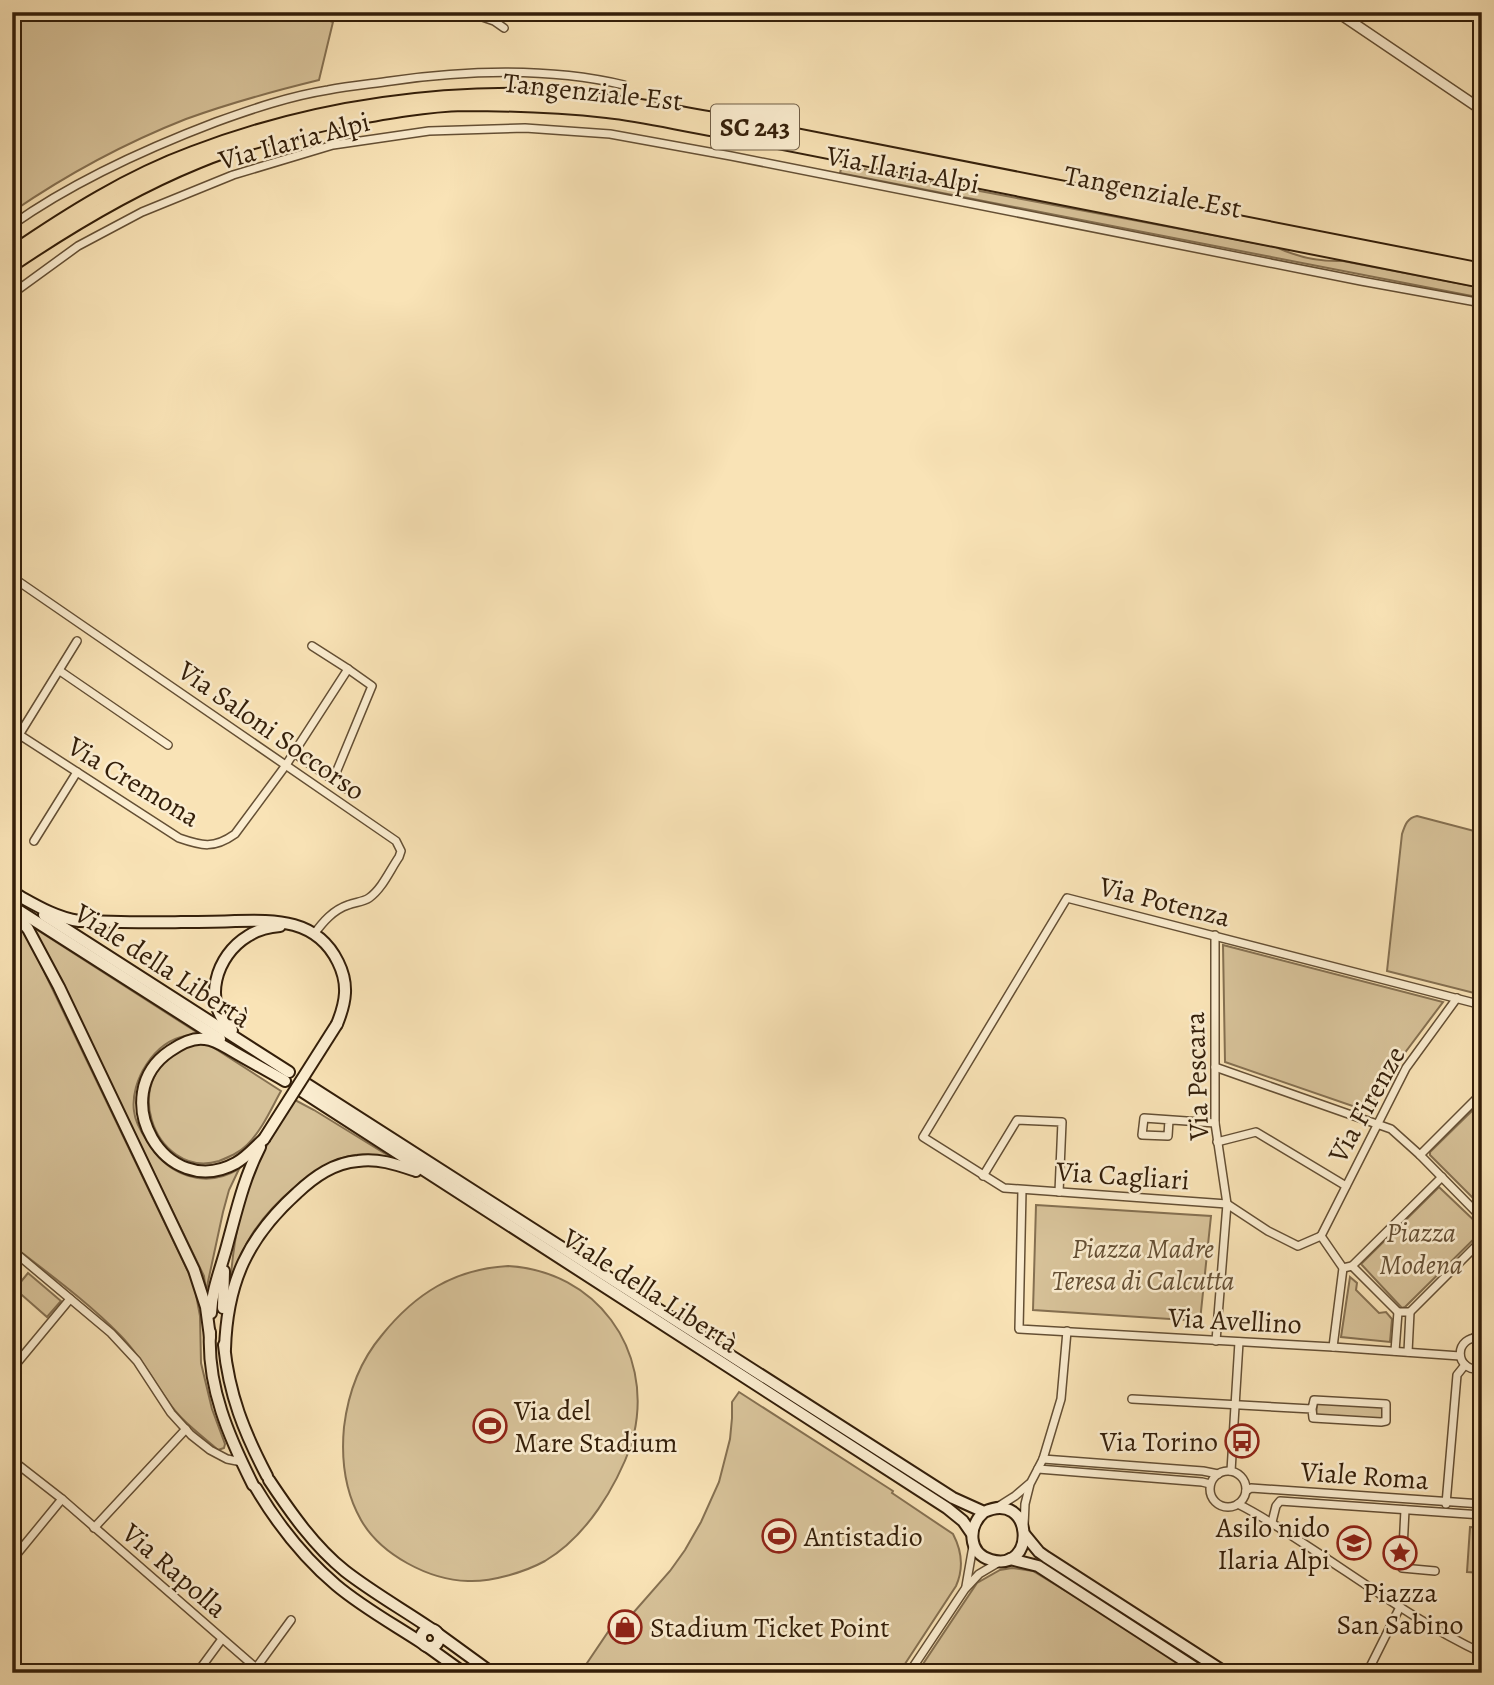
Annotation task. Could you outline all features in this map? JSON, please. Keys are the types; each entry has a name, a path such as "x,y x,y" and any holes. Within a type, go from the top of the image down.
{"highway":[{"name":"Tangenziale Est","path":"12,253 85,206 132,181 191,153 262,129 359,106 413,99 469,95 543,95 614,102 714,119 1482,270"},
{"name":"Tangenziale Est","path":"12,265 88,215 130,192 198,161 312,126 402,110 462,104 530,106 622,114 1482,281"}],"main road":[{"path":"12,893 65,919 79,921 271,921 296,926 314,934 328,946 335,957 346,982 343,1009 337,1024 264,1139 246,1176 212,1302 210,1337"},
{"name":"Viale della Libertà","path":"12,893 287,1077"},
{"path":"12,909 28,929 59,987 194,1270 206,1307 215,1388 226,1427 255,1486 291,1541 313,1563 346,1592 464,1673"},
{"name":"Viale della Libertà","path":"12,909 287,1077"},
{"path":"287,1077 223,1022 216,1005 215,993 216,980 225,957 240,941 249,934 268,928 296,926"},
{"path":"264,1139 237,1163 225,1168 202,1171 175,1163 152,1141 143,1121 142,1099 146,1079 157,1062 178,1045 200,1039 216,1042 287,1077"},
{"name":"Viale della Libertà","path":"984,1512 953,1498 303,1086 438,1180 947,1508 962,1521 977,1550 984,1557 1038,1566 1203,1673"},
{"path":"225,1349 229,1301 248,1251 268,1222 308,1183 335,1166 365,1160 392,1163 438,1180"},
{"path":"228,1244 223,1329 230,1384 248,1439 268,1478 301,1525 345,1571 434,1630 492,1673"},
{"path":"215,1388 230,1384"},
{"path":"255,1486 253,1479 257,1475 262,1474 268,1478"},
{"path":"972,1538 974,1525 984,1512 996,1508 1013,1512 1020,1518 1024,1531 1039,1552 1226,1673"},
{"path":"1006,1560 1021,1549 1024,1531"},
{"path":"425,1645 434,1646 438,1642 434,1630"}],"street":[{"path":"368,12 382,12"},
{"path":"468,12 494,21 504,28"},
{"path":"1337,12 1482,110"},
{"path":"12,225 58,195 137,153 251,110 326,90 437,74 509,72 555,74 624,85"},
{"name":"Via Ilaria Alpi","path":"12,294 78,246 142,212 233,175 332,145 429,131 524,128 610,134 731,156 1482,303"},
{"name":"Via Saloni Soccorso","path":"12,577 396,841 401,851 399,857 372,896 343,907 324,921 314,934"},
{"path":"12,742 60,671 77,640"},
{"path":"312,646 372,686 333,779"},
{"name":"Via Cremona","path":"16,733 179,838 211,845 224,842 235,834 286,765 348,669"},
{"path":"60,671 168,745"},
{"path":"294,753 346,789"},
{"path":"34,841 77,772"},
{"name":"Via Potenza","path":"923,1138 1067,898 1482,1004"},
{"name":"Via Pescara","path":"1215,935 1215,1123 1227,1204 1216,1341"},
{"name":"Via Firenze","path":"1321,1236 1406,1068 1457,998"},
{"path":"1215,1067 1391,1129 1482,1218"},
{"path":"1420,1155 1482,1093"},
{"path":"984,1175 1017,1120 1062,1122 1059,1192"},
{"path":"1169,1120 1215,1123"},
{"path":"1217,1142 1256,1132 1346,1186"},
{"name":"Via Cagliari","path":"923,1138 1004,1188 1227,1204 1268,1231 1298,1246 1321,1236"},
{"path":"1343,1268 1352,1266 1442,1177"},
{"name":"Via Avellino","path":"1022,1190 1019,1329 1460,1356"},
{"path":"1321,1236 1343,1268 1333,1347"},
{"path":"1408,1352 1410,1312 1482,1240"},
{"path":"12,1250 111,1333 137,1361 171,1413 186,1429 210,1450 227,1459 242,1462"},
{"path":"1352,1266 1398,1312 1410,1312"},
{"path":"12,1369 70,1299"},
{"path":"1395,1351 1398,1312"},
{"path":"1482,1328 1479,1337 1470,1338 1462,1345 1460,1356 1465,1365 1475,1370 1482,1369"},
{"path":"1024,1531 1025,1504 1030,1483 1043,1459 1061,1399 1067,1331"},
{"path":"1231,1471 1239,1342"},
{"path":"1445,1512 1457,1375 1465,1365"},
{"path":"1132,1399 1312,1409"},
{"path":"1314,1400 1386,1404 1387,1408 1386,1421 1381,1422 1313,1418 1312,1409 1314,1400"},
{"path":"94,1528 186,1429"},
{"path":"1043,1459 1218,1474 1231,1471 1243,1478 1246,1491 1243,1500 1228,1507 1217,1504 1211,1495 1210,1484 1218,1474"},
{"name":"Via Rapolla","path":"12,1460 62,1499 259,1670"},
{"path":"1038,1469 1210,1484"},
{"path":"996,1508 1030,1483"},
{"name":"Viale Roma","path":"1246,1491 1251,1488 1481,1503"},
{"path":"12,1560 62,1499"},
{"name":"Viale Roma","path":"1272,1522 1280,1501 1481,1515"},
{"path":"1481,1503 1481,1515"},
{"path":"1238,1504 1272,1522 1400,1607 1482,1653"},
{"path":"1405,1510 1402,1568 1435,1571"},
{"path":"965,1589 972,1559 972,1538"},
{"path":"909,1673 965,1589 979,1574 1006,1560"},
{"path":"1367,1673 1400,1607"},
{"path":"259,1670 291,1620"},
{"path":"197,1673 222,1639"}],"green space":[{"path":"12,12 330,12 327,20 333,22 319,80 236,103 163,128 96,161 12,212"},
{"path":"842,165 1276,247 1308,258 1343,261 1482,288 1482,298 840,173"},
{"path":"1417,816 1482,833 1482,995 1387,971 1402,834 1409,820"},
{"path":"12,920 26,934 194,1284 200,1316 201,1363 224,1448 218,1450 178,1415 134,1351 108,1323 12,1245"},
{"path":"28,924 201,1035 174,1040 154,1054 140,1076 134,1099 137,1123 155,1153 165,1163 187,1176 200,1178 226,1175 239,1169 223,1212 206,1291 204,1276 121,1105"},
{"path":"1223,945 1443,1002 1395,1066 1370,1112 1225,1062"},
{"path":"196,1043 208,1044 281,1091 266,1119 247,1145 219,1161 196,1163 176,1155 161,1140 152,1120 149,1097 155,1076 170,1057"},
{"path":"295,1100 397,1161 371,1155 355,1155 326,1165 296,1186 270,1211 251,1236 230,1285 239,1222 252,1176 266,1146"},
{"name":"Piazza Modena","path":"1482,1101 1482,1207 1430,1152"},
{"name":"Piazza Modena","path":"1439,1187 1482,1231 1402,1308 1361,1264"},
{"name":"Piazza Madre Teresa di Calcutta","path":"1036,1205 1211,1216 1200,1321 1033,1310"},
{"name":"Via del Mare Stadium","path":"508,1266 539,1271 567,1282 592,1299 611,1320 626,1345 635,1373 638,1403 634,1434 628,1432 626,1440 632,1443 609,1493 587,1524 560,1551 537,1565 508,1576 477,1581 453,1580 422,1570 393,1554 370,1533 361,1520 345,1475 343,1439 346,1415 356,1378 367,1356 408,1307 453,1278 488,1268"},
{"path":"28,1273 61,1301 47,1317 15,1289"},
{"path":"1350,1277 1357,1283 1356,1290 1379,1313 1386,1312 1392,1319 1390,1342 1341,1337"},
{"name":"Antistadio","path":"739,1392 893,1491 892,1493 953,1534 961,1560 956,1586 899,1673 583,1673 608,1632 634,1612 670,1571 701,1522 719,1482 730,1439 732,1402"},
{"path":"1319,1403 1381,1407 1383,1417 1318,1415"},
{"path":"1470,1527 1482,1528 1482,1573 1467,1572"},
{"path":"1012,1568 1033,1571 1195,1673 917,1673 977,1583 1000,1570"}],"place":[{"name":"Via del Mare Stadium","path":"490,1426"},
{"name":"Via Torino","path":"1242,1441"},
{"name":"Antistadio","path":"779,1536"},
{"name":"Asilo nido Ilaria Alpi","path":"1354,1543"},
{"name":"Piazza San Sabino","path":"1400,1553"},
{"name":"Stadium Ticket Point","path":"625,1627"}]}
